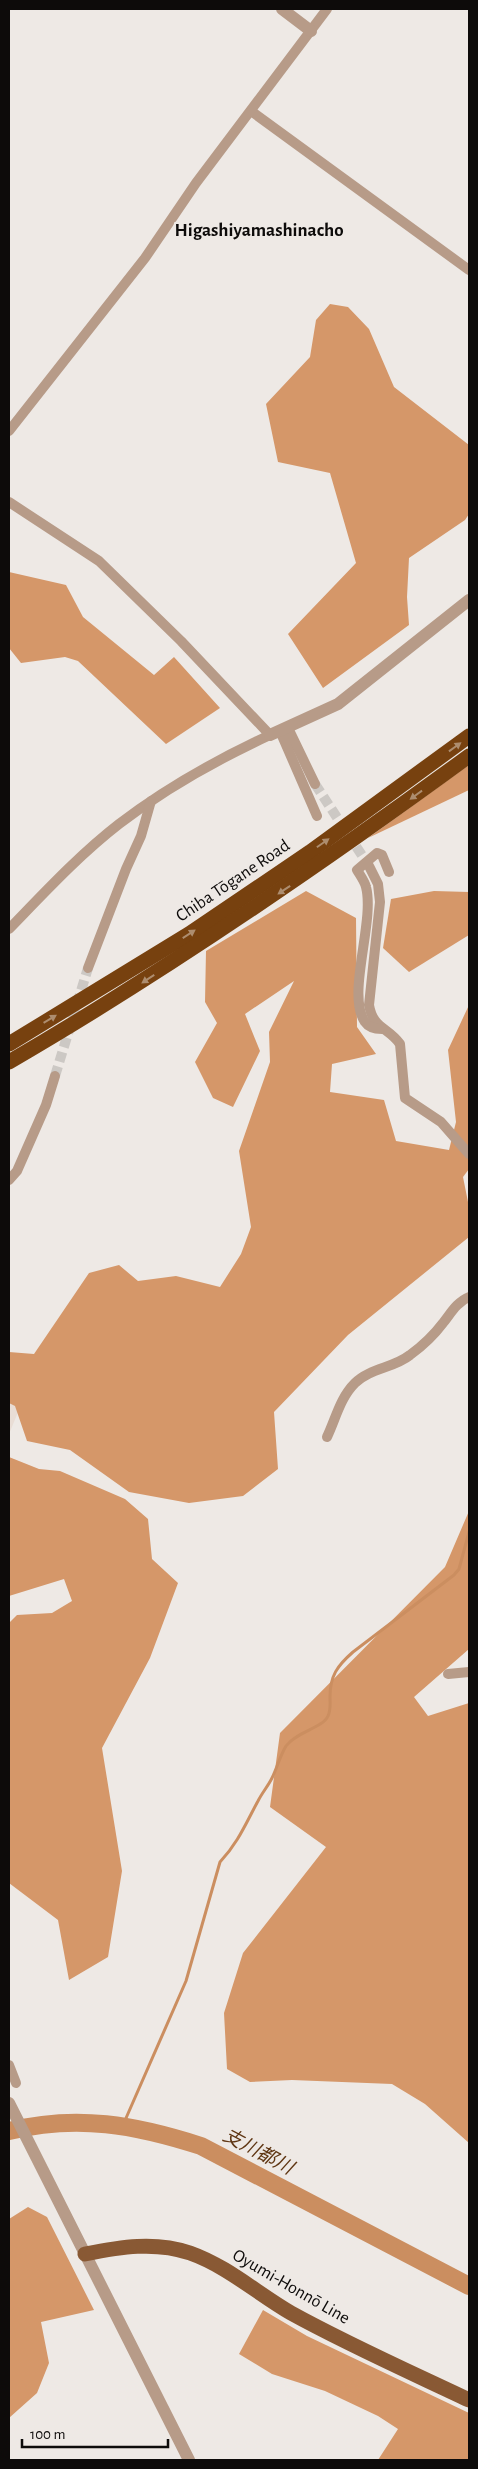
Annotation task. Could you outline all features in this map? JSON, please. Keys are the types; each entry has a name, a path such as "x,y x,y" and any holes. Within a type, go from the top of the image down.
{"highway":[{"name":"Chiba Tōgane Road","path":"9,1044 189,934 310,852 469,736"},
{"name":"Chiba Tōgane Road","path":"9,1062 138,985 260,906 469,756"}],"main road":[{"name":"Oyumi-Honnō Line","path":"85,2254 138,2245 168,2248 189,2253 213,2263 314,2325 469,2400"}],"street":[{"path":"282,9 311,31"},
{"path":"9,431 145,258 196,183 327,9"},
{"path":"251,111 469,270"},
{"path":"9,502 99,561 181,641 279,731 315,784"},
{"path":"9,929 80,858 118,825 151,801 229,754 338,704 469,600"},
{"path":"279,731 317,816"},
{"path":"88,968 126,869 141,836 151,801"},
{"path":"389,872 382,855 376,853 358,867 357,870 366,887 367,909 358,1003 360,1013 369,1026 383,1030 395,1037 400,1044 405,1098 441,1122 469,1154"},
{"path":"369,866 378,884 380,902 369,1005 371,1015 383,1030"},
{"path":"9,1180 17,1171 46,1105 55,1076"},
{"path":"328,1437 340,1403 356,1381 403,1361 442,1325 456,1306 469,1297"},
{"path":"448,1674 469,1672"},
{"path":"11,2107 31,2150 189,2460"}],"shaded area":[{"path":"330,304 348,307 369,329 394,387 469,445 469,514 465,520 409,558 407,597 409,625 323,688 288,634 356,563 330,473 278,462 266,404 310,357 316,320"},
{"path":"9,572 66,585 83,617 154,675 174,657 220,708 166,744 78,661 65,657 21,663 9,648"},
{"path":"469,765 469,790 368,838"},
{"path":"306,891 356,918 357,1027 376,1054 332,1064 330,1092 384,1100 396,1141 449,1150 456,1122 448,1050 469,1005 469,1169 463,1177 469,1207 469,1237 348,1335 274,1412 278,1469 243,1496 189,1503 129,1492 70,1450 27,1441 15,1406 9,1403 9,1352 34,1354 89,1273 119,1265 138,1281 176,1276 220,1287 241,1254 251,1227 239,1151 270,1062 269,1032 294,981 245,1014 260,1051 233,1107 213,1098 195,1062 217,1023 205,1002 206,951"},
{"path":"434,891 469,892 469,935 409,972 383,948 391,899"},
{"path":"9,1397 21,1405 9,1434"},
{"path":"9,1457 39,1469 60,1471 125,1499 148,1519 152,1559 178,1583 150,1658 102,1748 122,1871 108,1957 69,1980 58,1920 9,1883 9,1623 17,1615 52,1613 72,1601 64,1579 9,1596"},
{"path":"469,1511 469,1649 414,1697 428,1716 469,1703 469,2143 425,2104 392,2084 292,2080 250,2082 227,2069 224,2013 243,1953 326,1847 270,1807 280,1733 445,1567"},
{"path":"28,2207 47,2217 94,2310 41,2322 49,2363 37,2393 9,2418 9,2219"},
{"path":"263,2310 307,2336 469,2413 469,2460 378,2460 398,2429 378,2416 325,2391 272,2374 239,2354"}],"waterway":[{"path":"123,2125 186,1981 220,1862 232,1848 241,1833 272,1778 286,1746 296,1737 321,1724 328,1716 330,1711 331,1683 339,1667 347,1657 454,1575 459,1569 469,1532"},
{"name":"支川都川","path":"9,2131 59,2123 106,2124 153,2132 201,2146 469,2286"}],"tunnel":[{"path":"315,784 369,866"},
{"path":"55,1076 88,968"}],"district":[{"name":"Higashiyamashinacho","path":"259,230"}]}
